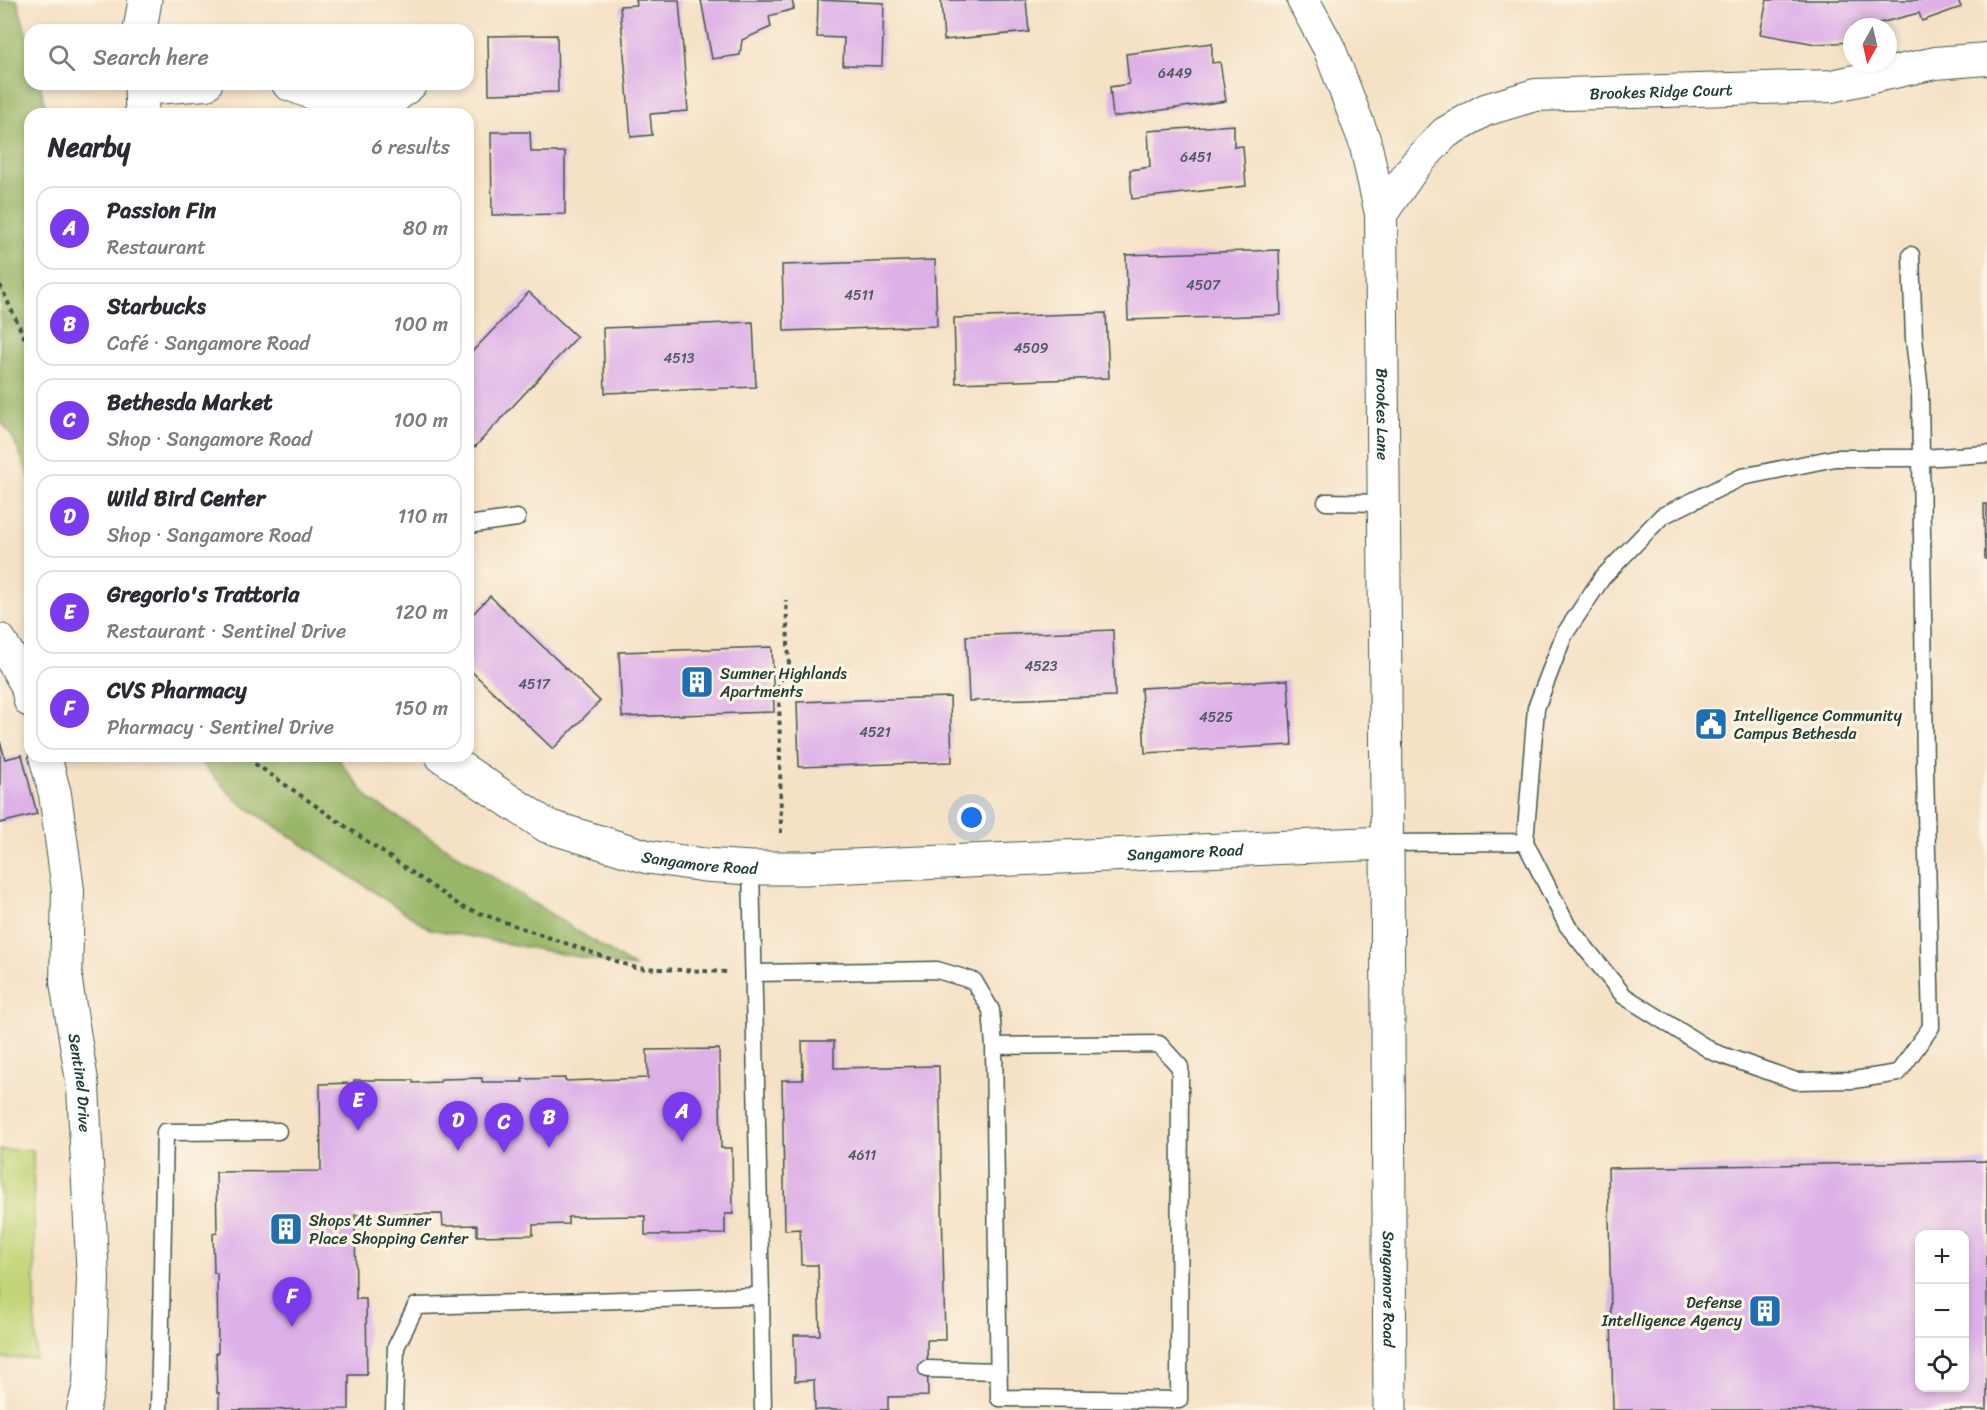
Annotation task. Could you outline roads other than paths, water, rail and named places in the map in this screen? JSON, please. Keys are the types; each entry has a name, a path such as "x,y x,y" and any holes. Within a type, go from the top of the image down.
{"street":[{"path":"141,24 144,0"},
{"name":"Brookes Lane","path":"1303,0 1329,48 1365,142 1381,214 1387,843"},
{"name":"Brookes Ridge Court","path":"1381,214 1416,164 1445,133 1485,110 1535,96 1832,86 1935,63 1987,59"},
{"path":"142,96 174,90"},
{"path":"304,90 332,101 384,106 404,90"},
{"path":"0,640 24,681"},
{"name":"Sentinel Drive","path":"47,762 55,794 68,890 66,982 83,1087 93,1279 89,1385 83,1410"},
{"name":"Sangamore Road","path":"451,762 547,826 648,857 704,865 805,868 1387,843 1390,1410"}],"lane":[{"path":"1911,255 1922,458 1925,780 1931,1027 1898,1072 1854,1080 1796,1081 1713,1052 1624,996 1567,925 1525,842 1536,708 1564,634 1602,578 1662,516 1742,477 1835,458 1922,458 1987,454"},
{"path":"1326,502 1384,502"},
{"path":"474,524 518,518"},
{"path":"1387,843 1525,842"},
{"path":"751,868 763,1410"},
{"path":"754,973 937,970 974,981 991,1010 994,1046 999,1398 1179,1400 1180,1067 1159,1044 994,1046"},
{"path":"159,1410 165,1132 278,1131"},
{"path":"394,1410 396,1347 416,1306 761,1296"},
{"path":"927,1369 998,1371"}],"place":[{"name":"Sumner Highlands Apartments","path":"697,682"},
{"name":"Intelligence Community Campus Bethesda","path":"1711,724"},
{"name":"Gregorio's Trattoria","path":"358,1131"},
{"name":"Passion Fin","path":"682,1142"},
{"name":"Starbucks","path":"549,1148"},
{"name":"Wild Bird Center","path":"458,1151"},
{"name":"Bethesda Market","path":"504,1153"},
{"name":"Shops At Sumner Place Shopping Center","path":"286,1229"},
{"name":"Defense Intelligence Agency","path":"1765,1311"},
{"name":"CVS Pharmacy","path":"292,1327"}]}
